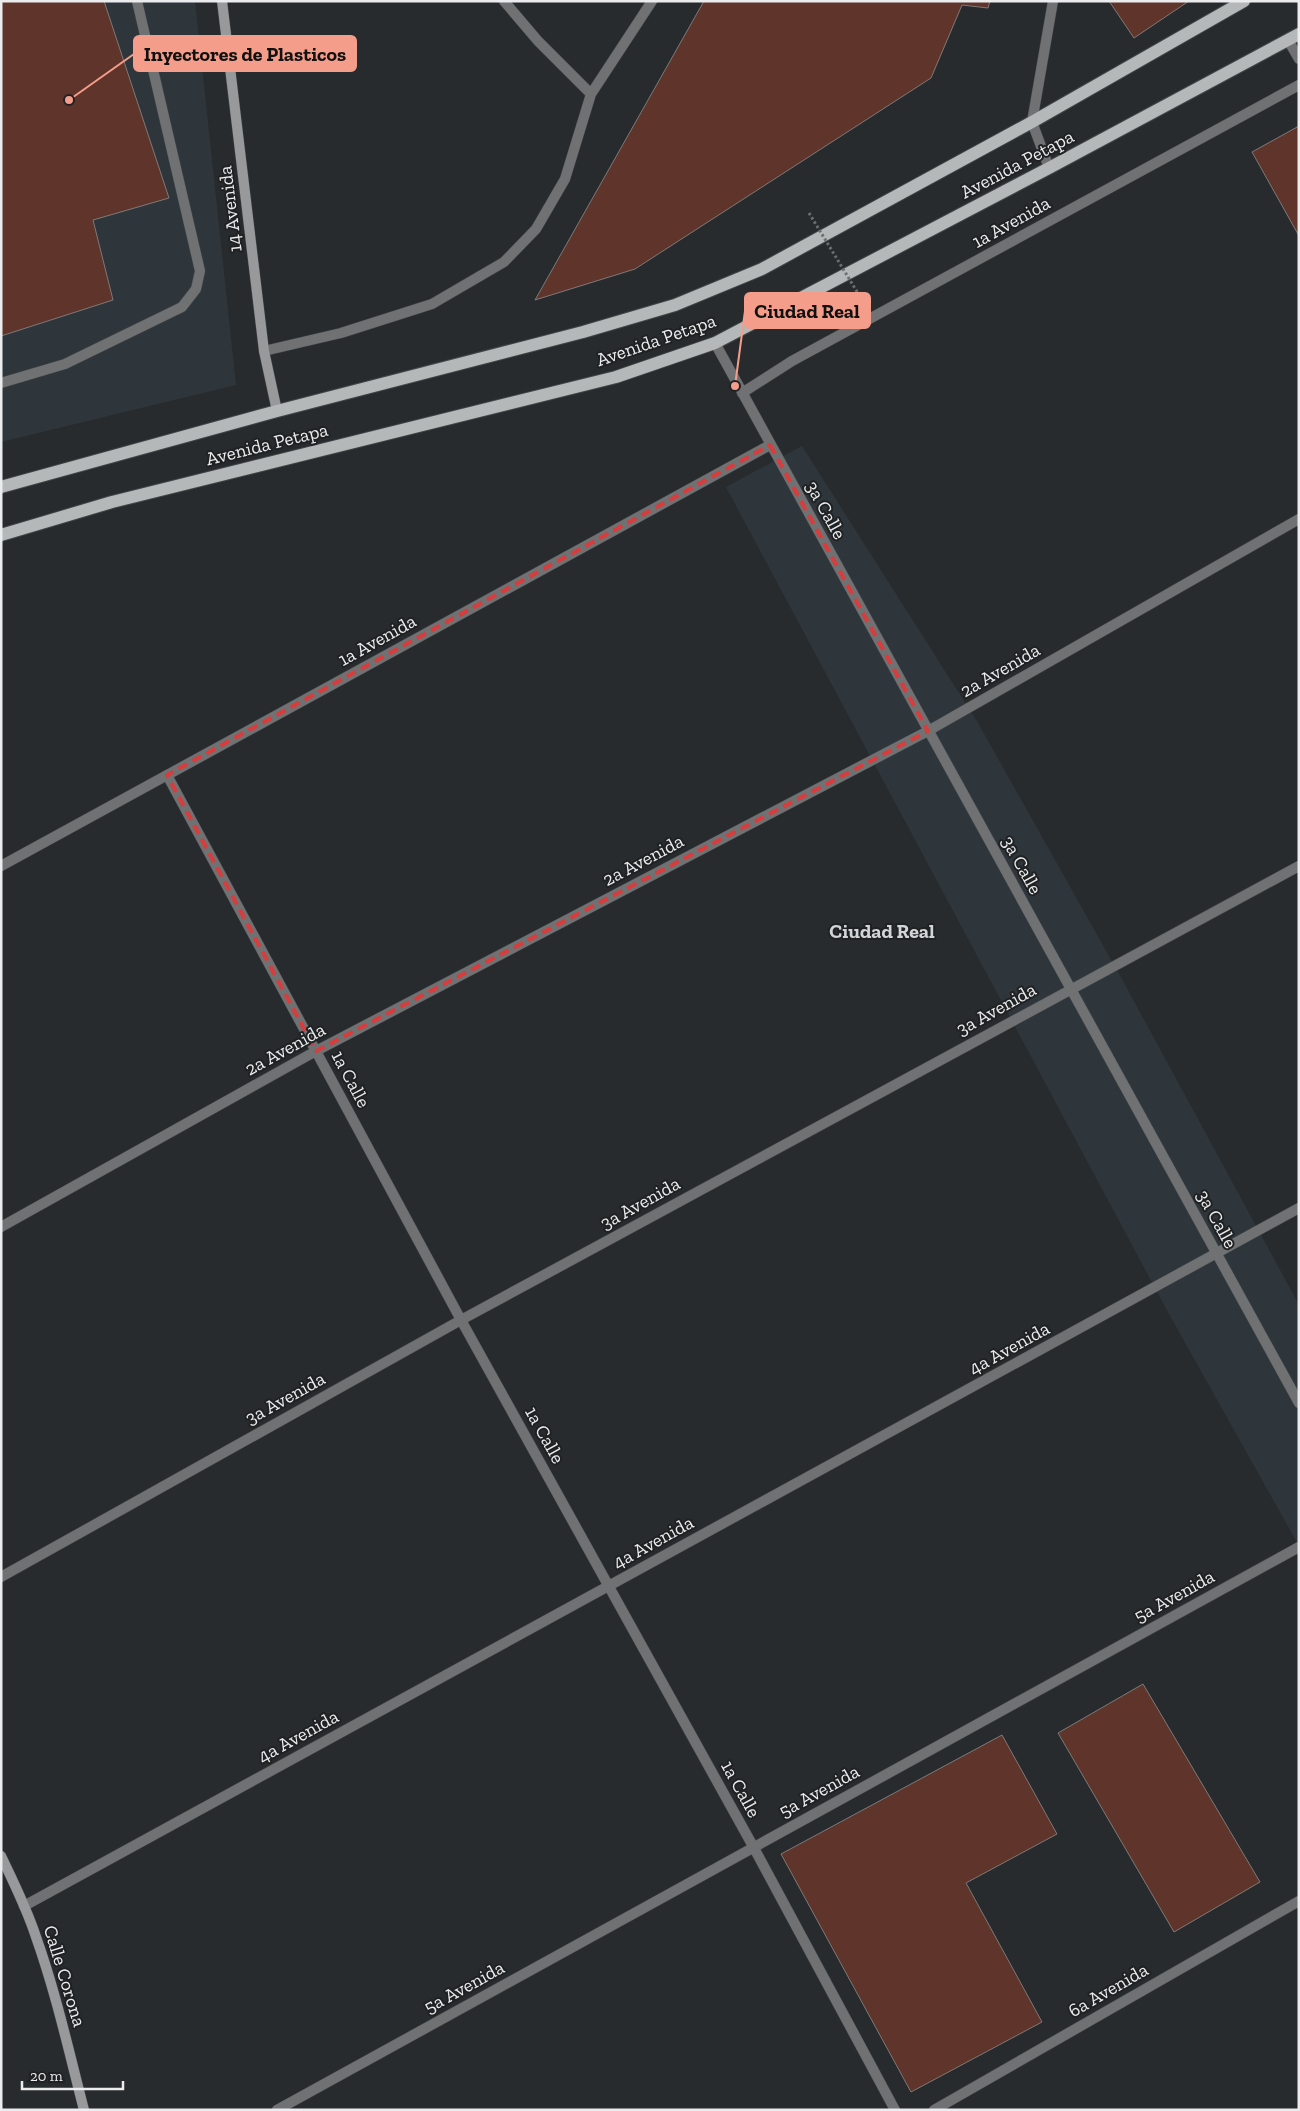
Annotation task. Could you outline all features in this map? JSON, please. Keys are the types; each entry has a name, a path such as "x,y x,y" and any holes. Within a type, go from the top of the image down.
{"main road":[{"name":"Avenida Petapa","path":"1,487 277,411 583,332 675,305 762,269 1032,122 1244,1"},
{"name":"Avenida Petapa","path":"1,535 112,502 616,376 715,343 1294,37"}],"street":[{"path":"1,384 65,364 182,307 196,289 200,271 137,1"},
{"name":"14 Avenida","path":"222,1 264,351 277,411"},
{"path":"504,1 538,41 591,94"},
{"path":"264,351 341,332 432,304 504,262 536,229 565,179 591,94 652,1"},
{"path":"1049,168 1032,122 1052,1"},
{"path":"1294,37 1299,59"},
{"name":"1a Avenida","path":"742,393 792,361 1299,85"},
{"name":"3a Calle","path":"715,343 1299,1403"},
{"name":"1a Avenida","path":"1,866 770,445"},
{"name":"2a Avenida","path":"1,1228 316,1051 928,731 1299,519"},
{"name":"1a Calle","path":"167,775 461,1320 754,1848 895,2110"},
{"name":"3a Avenida","path":"1,1577 461,1320 1299,866"},
{"name":"4a Avenida","path":"24,1906 1299,1208"},
{"name":"5a Avenida","path":"277,2110 1299,1547"},
{"name":"Calle Corona","path":"1,1856 36,1937 60,2015 84,2110"},
{"name":"6a Avenida","path":"934,2110 1299,1900"}],"path":[{"path":"809,213 859,295"}],"highlighted area":[{"path":"770,445 928,731 316,1051 167,775"}],"shaded area":[{"path":"1,1 195,1 236,385 1,442"},
{"path":"802,446 978,723 1123,981 1299,1305 1299,1546 1169,1314 726,487"}],"building":[{"path":"1,1 104,1 169,198 93,220 113,300 1,336"},
{"path":"704,1 990,1 988,8 962,5 931,78 635,269 535,300"},
{"path":"1109,1 1189,1 1134,38"},
{"path":"1299,126 1299,236 1252,152"},
{"path":"1143,1684 1260,1882 1174,1932 1058,1733"},
{"path":"1002,1735 1057,1834 966,1883 1042,2022 911,2092 781,1854"}],"place":[{"name":"Inyectores de Plasticos","path":"69,100"},
{"name":"Ciudad Real","path":"735,386"}],"district":[{"name":"Ciudad Real","path":"882,931"}]}
